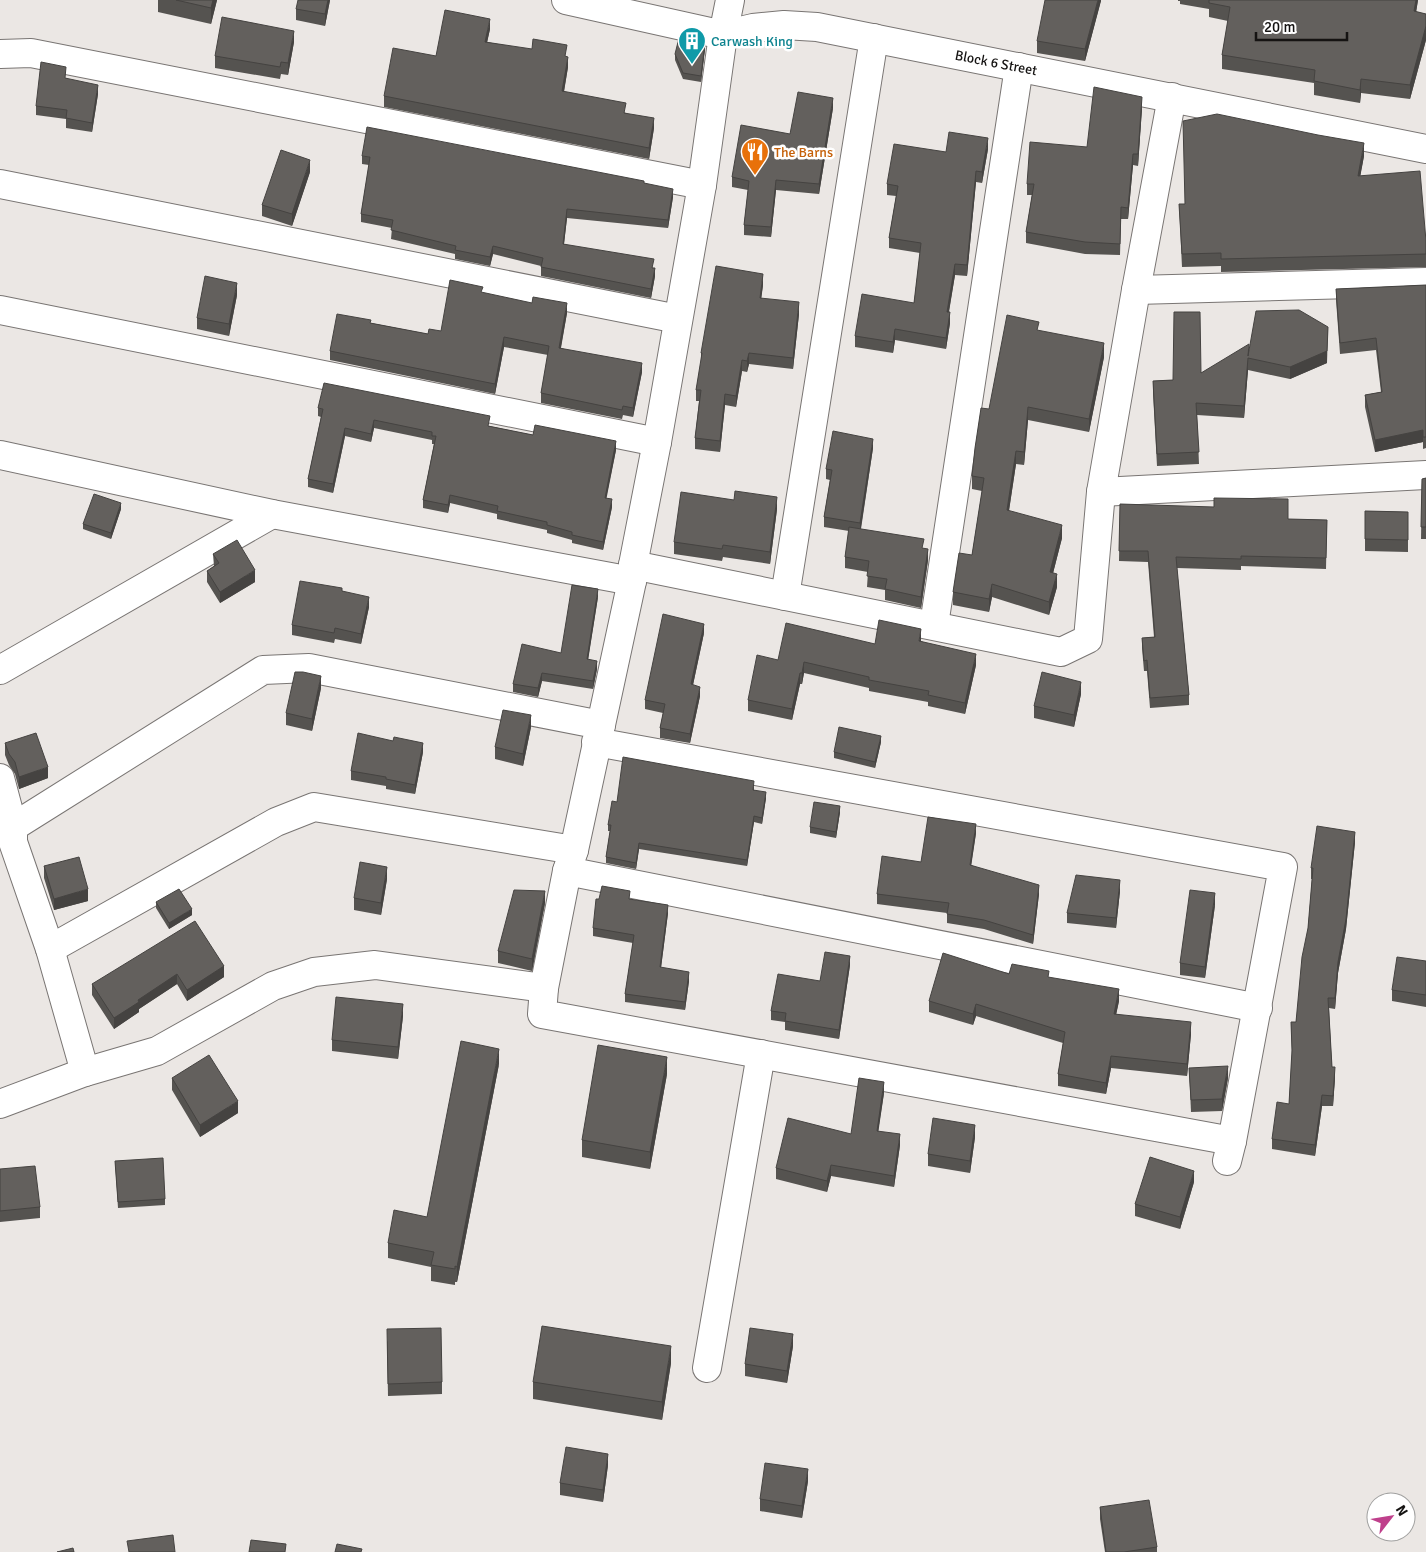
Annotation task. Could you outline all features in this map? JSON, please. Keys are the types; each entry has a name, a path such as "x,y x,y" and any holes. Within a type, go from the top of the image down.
{"street":[{"name":"Block 6 Street","path":"566,0 723,35 753,28 784,25 817,27 1426,149"},
{"path":"9,838 263,670 309,668 599,734 1283,867 1230,1151 762,1054 542,1014 544,988 570,861 599,734 633,573 702,185 723,35 730,0"},
{"path":"785,596 874,38"},
{"path":"0,54 31,53 702,185"},
{"path":"934,625 1018,67"},
{"path":"0,454 272,514 785,596 1061,652 1088,639 1101,492 1172,97"},
{"path":"0,184 678,319"},
{"path":"1136,290 1426,282"},
{"path":"0,310 657,442"},
{"path":"1101,492 1426,475"},
{"path":"0,670 272,514"},
{"path":"0,778 9,838 50,949 85,1072"},
{"path":"50,949 276,822 314,807 1258,1008"},
{"path":"0,1104 85,1072 157,1051 273,986 314,972 375,965 544,988"},
{"path":"707,1368 762,1054"}],"building":[{"path":"176,0 213,0 211,8"},
{"path":"298,0 328,0 325,14 296,9"},
{"path":"1045,0 1098,0 1085,49 1037,41"},
{"path":"1209,0 1416,0 1414,11 1426,14 1426,26 1410,85 1361,79 1360,90 1314,81 1315,70 1222,55 1230,7 1209,3"},
{"path":"445,10 490,19 485,42 532,49 533,39 567,45 565,56 568,57 562,91 626,103 624,113 654,118 649,148 384,96 393,48 436,56"},
{"path":"222,17 294,31 288,63 281,62 280,67 215,56"},
{"name":"Carwash King","path":"679,38 705,43 701,76 683,73 675,54"},
{"path":"41,62 66,67 65,78 98,85 92,123 66,118 67,110 36,106"},
{"path":"1094,87 1142,97 1138,154 1133,154 1128,208 1121,207 1120,244 1085,242 1026,232 1034,184 1027,184 1030,142 1087,147"},
{"path":"798,92 833,98 819,184 776,180 771,227 744,225 749,181 732,177 741,125 790,134"},
{"path":"1217,114 1364,143 1358,176 1420,171 1426,254 1221,259 1221,253 1182,254 1179,204 1185,204 1183,121"},
{"path":"367,127 644,181 644,183 673,189 668,220 567,209 563,244 654,259 652,268 655,268 651,289 541,267 543,258 493,246 490,257 455,250 456,246 391,230 393,220 361,214 370,157 362,156"},
{"path":"949,132 988,138 982,172 976,171 967,265 955,264 947,312 950,312 946,338 895,329 893,342 855,336 862,294 914,303 921,243 889,238 898,186 887,184 894,144 946,152"},
{"path":"281,150 310,160 292,214 262,205"},
{"path":"716,266 763,274 760,298 799,302 793,358 749,353 747,361 742,360 736,396 725,394 720,441 695,438 701,390 696,390"},
{"path":"205,276 237,283 229,324 197,318"},
{"path":"450,280 483,287 481,292 532,303 533,297 567,303 559,348 642,363 633,408 623,406 622,410 541,393 549,346 504,337 495,384 330,351 337,314 371,320 370,323 428,334 429,329 441,331"},
{"path":"1426,285 1426,437 1423,437 1423,430 1375,440 1365,395 1382,392 1376,338 1340,343 1336,289"},
{"path":"1299,310 1328,327 1327,351 1290,367 1248,358 1244,406 1196,403 1199,452 1157,454 1153,381 1173,380 1174,312 1200,312 1201,373 1249,344 1248,356 1256,311"},
{"path":"1007,315 1039,322 1037,330 1104,343 1089,419 1028,407 1024,452 1016,451 1007,510 1062,525 1050,572 1057,574 1049,602 992,584 989,599 953,592 959,553 972,555 984,478 972,476 975,448 981,408 989,409"},
{"path":"324,383 490,416 488,426 533,435 535,425 616,441 605,498 612,499 603,542 572,535 572,532 547,525 547,522 497,511 498,506 450,495 448,505 423,500 436,436 432,436 432,432 374,420 371,434 345,428 333,484 308,479 323,409 318,408"},
{"path":"833,431 873,439 860,523 824,517 832,470 826,469"},
{"path":"1426,478 1426,527 1421,527 1422,479"},
{"path":"735,491 777,497 770,552 723,545 722,549 674,542 681,492 734,500"},
{"path":"94,494 121,503 111,533 83,524"},
{"path":"1214,498 1288,499 1288,519 1327,520 1326,558 1241,556 1241,559 1176,557 1189,695 1150,698 1147,660 1144,661 1142,638 1155,637 1148,551 1119,551 1120,504 1214,507"},
{"path":"1365,511 1408,512 1408,540 1365,539"},
{"path":"849,527 924,539 922,548 928,549 921,597 885,589 887,579 867,576 869,561 845,557"},
{"path":"237,540 255,570 220,592 207,571 219,563 213,554"},
{"path":"300,581 342,588 342,591 369,597 361,634 335,628 334,633 292,625"},
{"path":"572,585 598,589 587,659 597,661 593,681 542,673 538,688 513,684 522,644 561,653"},
{"path":"663,614 704,624 691,684 700,687 690,734 660,728 665,704 645,700"},
{"path":"879,620 921,629 919,641 976,654 965,703 928,695 929,691 869,680 869,677 804,662 792,709 748,700 757,655 778,660 786,623 875,644"},
{"path":"295,672 321,676 312,719 286,713"},
{"path":"1042,672 1081,682 1074,715 1034,706"},
{"path":"503,710 531,715 523,754 495,747"},
{"path":"839,727 881,736 875,762 834,752"},
{"path":"36,733 48,767 19,777 15,762 9,754 5,743"},
{"path":"358,733 393,741 394,737 423,743 415,785 386,779 386,777 351,771"},
{"path":"623,757 754,781 753,790 766,792 762,818 754,816 747,860 639,843 636,863 606,857 611,825 608,825 612,801 617,802"},
{"path":"814,802 840,806 836,832 810,827"},
{"path":"928,817 976,824 970,865 1039,885 1033,935 984,920 947,914 949,903 877,894 882,856 921,862"},
{"path":"1317,826 1355,832 1335,998 1328,998 1332,1067 1335,1067 1333,1096 1322,1095 1315,1145 1272,1139 1277,1102 1289,1104 1292,1050 1291,1022 1296,1022 1302,957 1308,928 1313,868 1311,868"},
{"path":"79,857 88,889 54,899 44,866"},
{"path":"360,862 387,867 381,903 354,898"},
{"path":"1076,875 1120,880 1116,918 1067,913"},
{"path":"602,886 630,891 629,899 668,905 660,967 689,972 685,1002 625,994 634,935 593,928 596,899 599,899"},
{"path":"179,889 192,909 169,923 156,902"},
{"path":"514,890 545,891 532,959 498,951"},
{"path":"1190,890 1215,893 1205,967 1180,963"},
{"path":"195,921 224,966 187,990 177,974 114,1018 92,984"},
{"path":"825,952 850,956 839,1030 785,1021 786,1013 771,1011 778,974 820,981"},
{"path":"943,953 1009,974 1012,964 1049,971 1048,977 1119,989 1114,1014 1191,1022 1187,1064 1111,1056 1106,1083 1058,1074 1065,1032 976,1004 973,1014 929,1001"},
{"path":"1397,957 1426,961 1426,995 1392,990"},
{"path":"336,997 403,1004 398,1047 332,1040"},
{"path":"461,1041 499,1049 457,1267 455,1266 455,1269 431,1265 434,1252 388,1243 394,1210 427,1217"},
{"path":"598,1045 667,1057 650,1152 582,1140"},
{"path":"209,1055 238,1101 200,1125 172,1078"},
{"path":"1228,1066 1222,1099 1191,1100 1189,1068"},
{"path":"859,1078 884,1082 877,1131 900,1134 894,1176 831,1165 827,1181 776,1168 788,1118 851,1134"},
{"path":"933,1118 975,1125 970,1161 928,1154"},
{"path":"1150,1157 1194,1171 1180,1217 1135,1204"},
{"path":"163,1158 165,1199 118,1202 115,1161"},
{"path":"35,1166 40,1207 0,1211 0,1169"},
{"path":"542,1326 671,1346 662,1402 533,1382"},
{"path":"441,1328 442,1382 388,1384 387,1329"},
{"path":"750,1328 793,1334 787,1371 745,1364"},
{"path":"566,1447 608,1454 603,1490 560,1483"},
{"path":"765,1463 808,1469 802,1506 760,1499"},
{"path":"1149,1500 1157,1547 1124,1552 1106,1552 1100,1507"},
{"path":"173,1535 175,1552 129,1552 127,1541"},
{"path":"251,1540 286,1544 285,1552 249,1552"},
{"path":"337,1544 362,1549 361,1552 335,1552"},
{"path":"73,1548 74,1552 57,1552"}],"place":[{"name":"Carwash King","path":"692,65"},
{"name":"The Barns","path":"755,176"}]}
